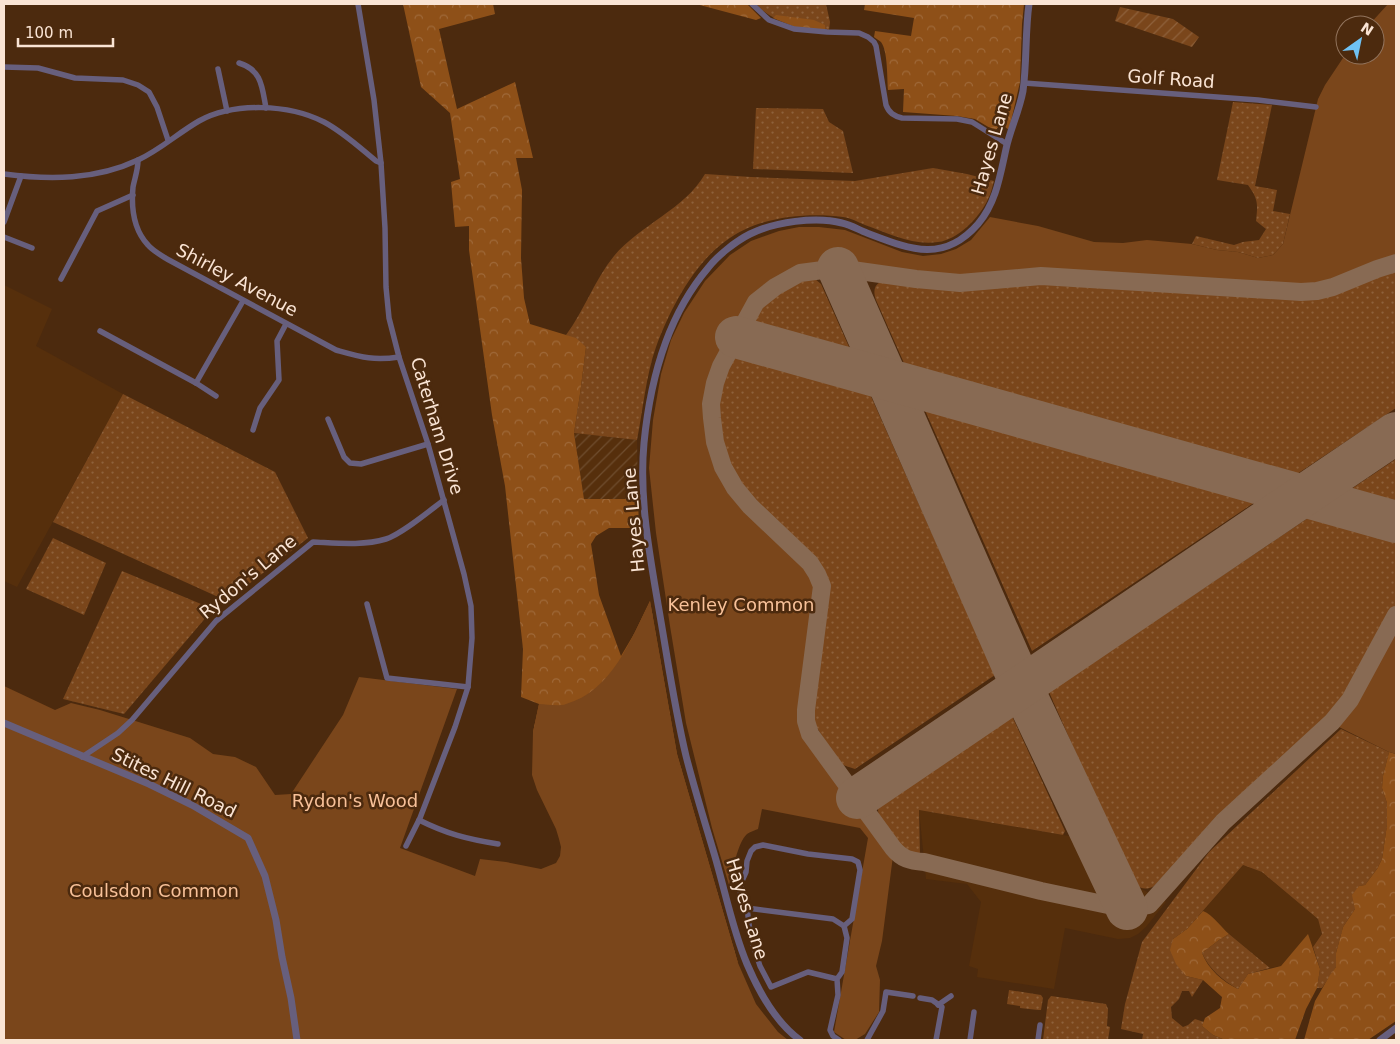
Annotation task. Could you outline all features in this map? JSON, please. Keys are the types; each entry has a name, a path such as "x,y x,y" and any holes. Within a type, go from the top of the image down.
{"street":[{"name":"Caterham Drive","path":"358,4 382,162 386,287 389,318 444,500 471,606 472,638 468,687 455,727 419,820 406,846"},
{"path":"752,4 769,20 794,29 859,33 868,37 874,42 879,55 886,105 895,116 972,122 1007,144"},
{"name":"Hayes Lane","path":"800,1040 784,1026 766,1001 752,976 743,954 698,802 679,725 648,539 644,499 644,445 657,369 680,307 694,285 710,264 749,234 771,226 818,220 842,223 917,250 939,249 962,240 979,223 992,202 1000,180 1007,144 1017,116 1024,83 1026,25 1029,4"},
{"path":"239,63 248,66 254,71 262,84 266,108"},
{"path":"4,67 38,68 75,78 123,80 138,85 149,92 157,107 168,140"},
{"path":"218,69 227,111"},
{"name":"Golf Road","path":"1024,83 1258,100 1316,107"},
{"path":"4,174 59,178 99,173 138,160 199,121 227,111 266,108 310,116 324,122 339,131 376,161 382,162"},
{"name":"Shirley Avenue","path":"138,160 133,195 133,217 140,234 149,246 167,260 336,350 364,358 382,360 399,356"},
{"path":"4,222 21,176"},
{"path":"61,279 98,211 133,195"},
{"path":"4,237 32,248"},
{"path":"196,383 243,301"},
{"path":"253,430 260,408 279,380 277,341 286,324"},
{"path":"100,331 196,383 216,396"},
{"path":"328,419 344,457 350,463 361,464 428,444"},
{"name":"Rydon's Lane","path":"82,757 113,737 132,720 216,621 312,542 360,543 387,538 444,500"},
{"path":"367,604 387,678 468,687"},
{"name":"Stites Hill Road","path":"4,724 141,781 192,805 248,838 265,876 276,920 291,998 296,1040"},
{"path":"419,820 442,831 470,840 498,844"},
{"path":"837,979 808,972 771,986 760,966 751,939 747,908 740,896 741,883 751,851 755,847 763,845 808,854 852,858 858,862 860,870 852,919 844,926"},
{"path":"747,908 833,919 844,926 847,938 842,972 837,979 838,995 830,1030 833,1036 839,1040"},
{"path":"867,1040 883,1011 886,992 914,996"},
{"path":"938,1004 951,996"},
{"path":"920,998 932,1000 942,1007 936,1040"},
{"path":"970,1040 974,1012"},
{"path":"1038,1040 1040,1024"},
{"path":"1380,1040 1396,1028"}],"shaded area":[{"path":"4,285 52,309 36,346 123,394 17,587 4,581"},
{"path":"574,433 637,440 638,499 584,499"},
{"path":"919,810 1115,844 1134,885 1166,902 1146,927 1130,938 1118,939 1065,928 1054,989 977,977 978,969 969,966 981,902 967,884 926,879"},
{"path":"1243,865 1262,872 1318,919 1322,934 1313,947 1304,940 1281,966 1270,968 1203,911"}],"green space":[{"path":"403,4 493,4 495,14 439,29 457,109 515,82 533,158 516,158 522,190 521,258 524,298 530,324 576,338 586,347 574,433 584,499 638,499 639,528 609,528 596,536 591,544 599,595 621,656 650,601 677,754 738,963 533,732 539,704 521,697 523,649 505,486 492,415 469,250 469,226 455,227 451,182 460,179 450,113 421,87"},
{"path":"696,4 747,4 761,18 756,20"},
{"path":"756,4 826,4 830,22 829,30 780,21 763,11"},
{"path":"865,4 1024,4 1020,82 1009,130 1001,124 995,131 975,119 903,112 904,89 888,90 885,52 881,42 874,37 875,31 911,36 914,18 864,10"},
{"name":"Kenley Common","path":"1388,4 1396,4 1396,259 1333,282 1301,286 1042,272 961,279 849,264 824,264 800,269 774,282 753,299 717,365 711,381 708,420 711,442 719,468 732,491 747,510 806,565 818,589 802,722 807,736 893,856 882,941 876,966 880,980 879,1012 865,1034 855,1040 846,1040 834,1032 868,838 860,828 762,809 758,829 747,834 741,844 729,885 712,828 686,723 656,533 649,468 653,420 661,374 671,340 684,313 705,281 730,255 751,241 779,231 799,227 845,230 902,252 923,256 941,254 956,249 971,240 990,217 1038,226 1094,242 1123,243 1147,240 1192,244 1217,250 1238,252 1258,258 1273,255 1283,244 1318,99 1325,85 1338,65 1385,65 1385,15 1378,15"},
{"path":"1120,7 1173,19 1199,37 1192,47 1115,21"},
{"path":"776,15 814,20 825,25 825,30 795,27 773,18"},
{"path":"1233,102 1272,105 1255,186 1277,190 1273,211 1290,214 1283,244 1273,255 1258,258 1238,252 1217,250 1192,244 1196,236 1234,245 1259,240 1266,229 1256,221 1256,202 1254,194 1248,185 1217,180"},
{"path":"756,108 823,109 829,122 843,131 853,173 753,169"},
{"path":"933,168 994,181 990,195 980,213 960,232 953,237 938,242 919,242 892,235 852,219 814,215 767,221 739,232 704,261 684,288 668,317 656,347 650,369 637,440 574,433 586,347 566,335 614,256 636,235 686,197 705,174 855,181"},
{"path":"1396,270 1396,408 1032,651 876,300 874,291 877,285 883,281 892,280 960,290 1045,282 1309,296 1333,293"},
{"path":"807,277 815,279 821,284 995,675 855,769 840,764 812,720 829,588 822,570 814,558 743,490 729,468 716,419 718,393 731,358 760,306 786,286"},
{"path":"123,394 275,472 308,538 227,601 53,522"},
{"path":"1396,459 1396,606 1347,696 1325,721 1199,839 1154,886 1144,889 1134,885 1049,692"},
{"path":"53,538 106,563 84,615 26,589"},
{"path":"122,571 213,609 124,714 63,699"},
{"name":"Coulsdon Common","path":"650,601 677,754 738,963 756,1004 778,1032 788,1040 4,1040 4,686 55,710 71,703 190,738 213,754 235,757 256,767 275,795 291,794 343,715 359,677 457,689 400,848 475,876 480,859 541,869 556,863 560,856 561,847 556,829 537,790 532,775 533,732 539,704 563,705 582,697 596,688 618,662"},
{"path":"1396,626 1396,754 1335,725 1354,702"},
{"path":"1012,716 1065,831 1063,835 919,810 920,855 903,852 879,822 878,809 882,803"},
{"path":"1341,729 1389,752 1382,788 1387,803 1387,825 1382,859 1365,885 1359,886 1355,909 1343,927 1336,953 1336,967 1322,988 1317,988 1320,969 1313,947 1322,934 1318,919 1262,872 1243,865 1187,929 1173,939 1186,976 1203,980 1192,997 1189,991 1182,991 1179,999 1171,1007 1172,1018 1183,1027 1195,1019 1204,1022 1202,1026 1213,1035 1225,1040 1142,1040 1143,1034 1121,1029 1125,1004 1142,942 1209,852"},
{"path":"1389,752 1396,754 1396,1021 1368,1040 1304,1040 1315,1001 1336,967 1336,953 1343,927 1355,909 1352,895 1359,886 1365,885 1382,859 1387,825 1387,803 1382,788"},
{"path":"1203,911 1214,918 1229,934 1202,953 1208,964 1217,974 1227,983 1238,989 1248,974 1281,966 1308,934 1320,969 1317,988 1306,1009 1295,1040 1225,1040 1213,1035 1202,1026 1205,1018 1220,1008 1222,997 1203,980 1186,976 1176,964 1170,950 1173,939 1187,929"},
{"path":"1229,934 1270,968 1248,974 1238,989 1217,974 1208,964 1202,953"},
{"path":"1009,990 1041,995 1043,998 1041,1010 1020,1008 1020,1006 1007,1004"},
{"path":"1051,996 1106,1004 1108,1009 1107,1026 1110,1027 1108,1040 1043,1040 1048,1000"}],"taxiway":[{"path":"1396,263 1333,287 1301,292 1041,276 960,283 838,268 800,273 775,287 756,302 721,366 711,404 715,442 723,467 735,488 750,506 810,563 822,586 806,710 806,721 810,734 893,848 900,855 910,860 1127,909 1149,905 1223,822 1332,722 1350,700 1396,615"}],"runway":[{"path":"838,268 1022,687 1127,909"},
{"path":"736,337 1396,522"},
{"path":"857,798 1396,433"}],"park label":[{"name":"Rydon's Wood","path":"355,801"}]}
